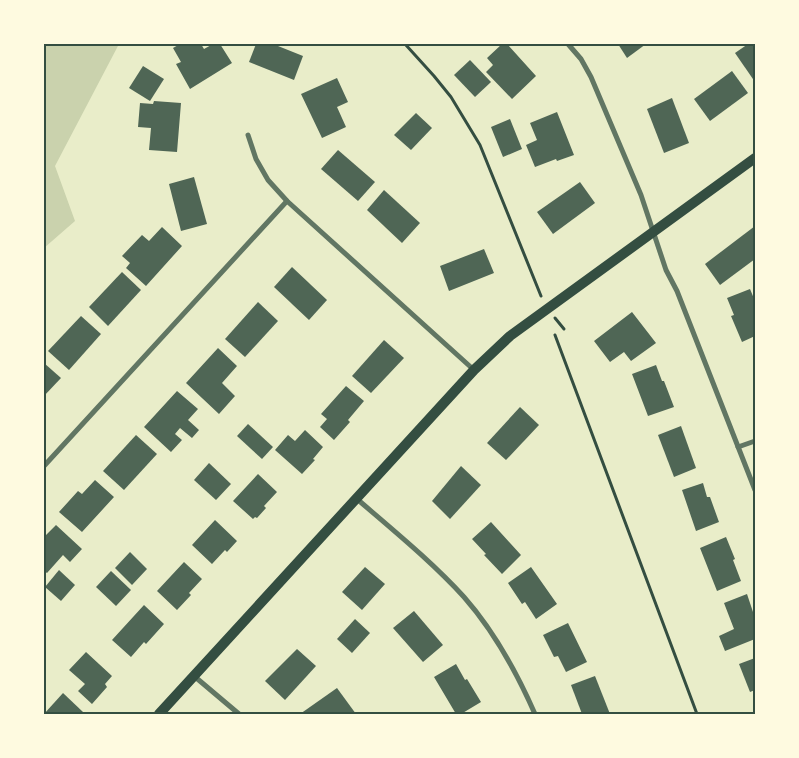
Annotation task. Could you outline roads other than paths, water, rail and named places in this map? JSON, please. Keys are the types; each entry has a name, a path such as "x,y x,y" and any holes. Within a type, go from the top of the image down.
{"main road":[{"path":"159,714 474,370 510,336 755,158"}],"street":[{"path":"568,44 581,60 591,77 654,231 666,270 677,291 755,490"},
{"path":"248,135 256,159 268,180 287,201 474,370"},
{"path":"44,466 287,201"},
{"path":"738,447 755,441"},
{"path":"357,499 429,562 465,599 495,639 521,682 535,714"},
{"path":"194,676 239,714"}]}
